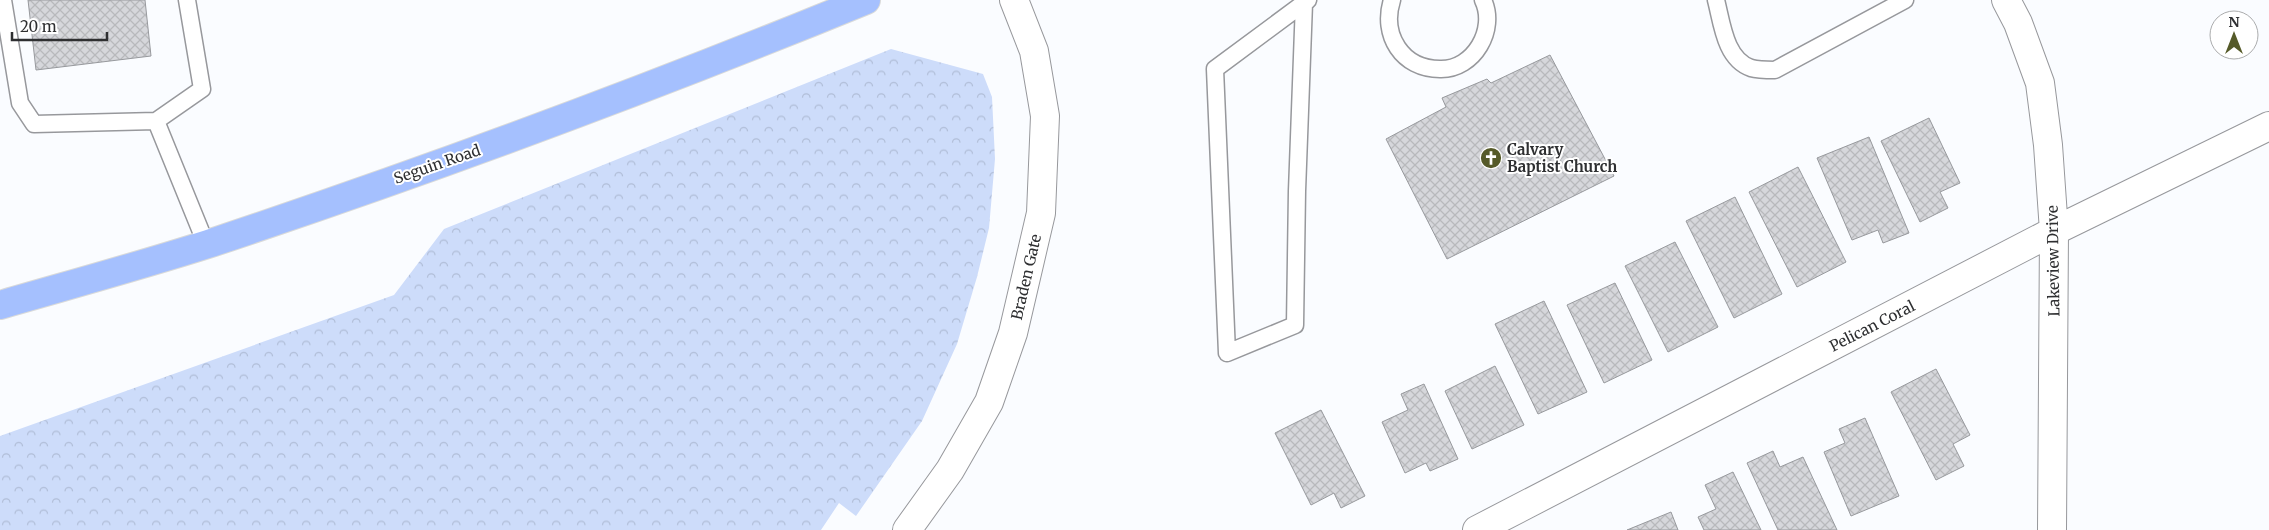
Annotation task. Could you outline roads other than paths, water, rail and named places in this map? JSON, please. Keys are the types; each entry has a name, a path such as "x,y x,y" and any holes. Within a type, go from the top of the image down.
{"main road":[{"name":"Seguin Road","path":"0,305 206,244 470,153 733,54 866,0"}],"street":[{"name":"Braden Gate","path":"907,530 950,470 988,402 1013,333 1041,212 1045,116 1034,51 1014,0"},
{"name":"Lakeview Drive","path":"2006,0 2018,23 2040,83 2048,144 2054,232 2052,530"},
{"name":"Pelican Coral","path":"1477,530 2054,232 2269,126"}],"lane":[{"path":"3,0 20,103 34,124 156,121 202,89 187,0"},
{"path":"1392,0 1388,24 1393,43 1413,62 1442,70 1472,56 1482,43 1487,28 1488,11 1483,0"},
{"path":"1716,0 1726,41 1736,60 1752,68 1775,70 1905,0"},
{"path":"1306,2 1297,191 1295,325 1227,353 1215,69 1306,2"},
{"path":"156,121 206,244"}],"place":[{"name":"Calvary Baptist Church","path":"1491,158"}]}
